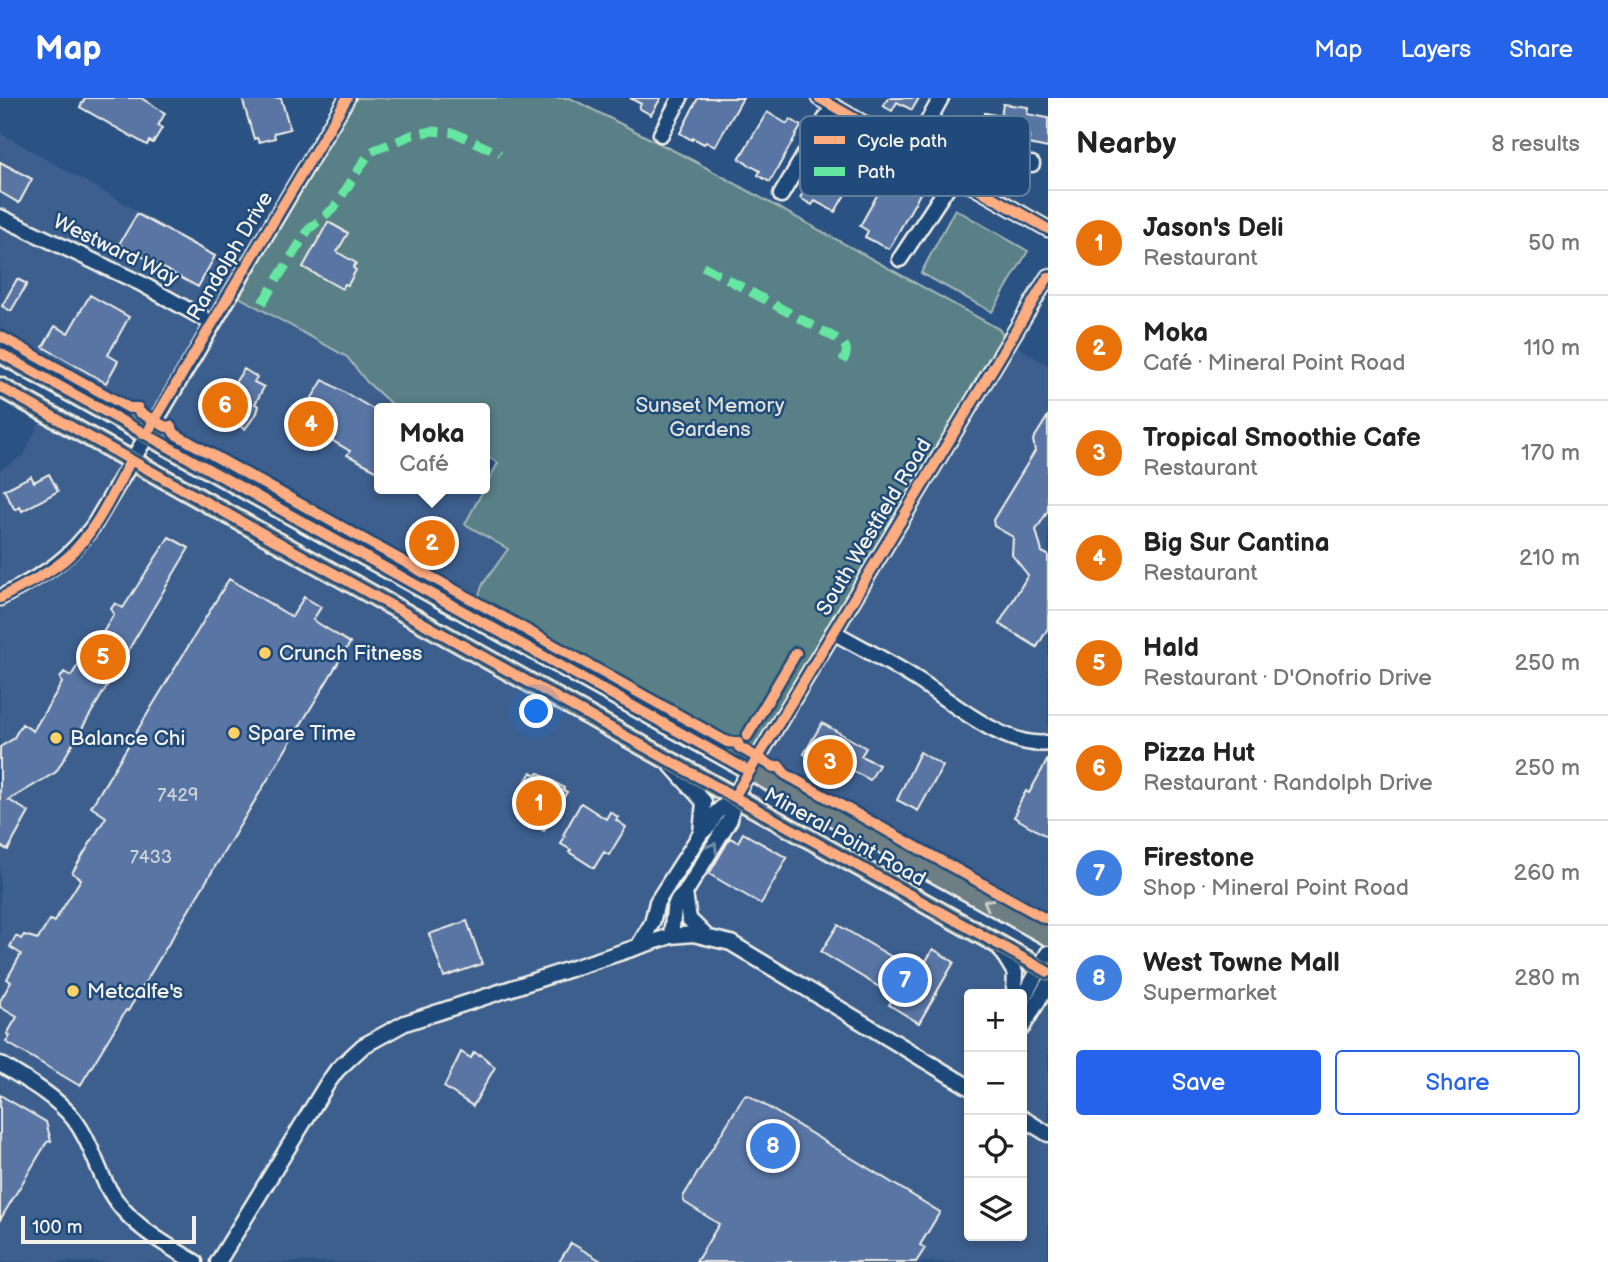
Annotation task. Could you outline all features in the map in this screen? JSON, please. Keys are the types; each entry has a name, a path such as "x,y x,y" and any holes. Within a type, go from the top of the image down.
{"main road":[{"name":"Mineral Point Road","path":"0,353 1048,936"},
{"name":"Mineral Point Road","path":"0,387 1046,969"}],"street":[{"name":"Randolph Drive","path":"0,598 51,570 78,547 347,98"},
{"path":"661,134 680,98"},
{"path":"818,98 850,116"},
{"path":"931,116 941,98"},
{"path":"827,116 833,106"},
{"path":"781,195 800,162"},
{"path":"900,259 941,196"},
{"path":"990,196 1048,229"},
{"name":"Westward Way","path":"0,217 140,283 212,323"},
{"name":"South Westfield Road","path":"734,797 1048,277"},
{"path":"833,632 992,727 1037,745 1048,743"},
{"path":"664,757 704,802 701,832"},
{"path":"639,945 652,923 657,902 701,832 734,797"},
{"path":"669,937 677,901 685,893 730,819 734,797"},
{"path":"685,893 689,919 707,936"},
{"path":"664,894 662,922 669,937"},
{"path":"218,1262 327,1084 337,1070 363,1046 414,1020 669,937 693,934 722,940 964,1082"},
{"path":"997,944 1015,973 1014,989"},
{"path":"1027,994 1046,969"},
{"path":"1027,1016 1046,969"},
{"path":"0,1064 51,1097 72,1116 88,1142 108,1188 134,1221 157,1239 195,1262"},
{"path":"1027,1121 1048,1134"}],"shaded area":[{"path":"0,133 244,271 231,293 347,357 367,382 391,403 374,403 374,494 481,494 465,524 508,549 483,584 471,617 0,353"},
{"path":"1009,342 1048,365 1048,936 749,771"},
{"path":"45,411 229,516 224,526 1048,985 1048,1262 0,1262 0,470 24,455"}],"green space":[{"name":"Sunset Memory Gardens","path":"347,98 570,98 694,161 999,329 1009,342 749,771 471,617 483,584 508,549 465,524 481,494 490,494 490,478 498,463 490,458 490,403 391,403 367,382 347,357 230,292"},
{"path":"955,209 1028,251 992,312 921,273"}],"building":[{"path":"85,98 141,98 165,113 158,126 162,128 153,143 149,141 147,145 80,107"},
{"path":"242,98 281,98 290,129 274,133 275,138 259,142 257,138 254,139"},
{"path":"630,98 661,98 651,115 639,108 641,104"},
{"path":"698,98 743,98 715,147 680,133"},
{"path":"888,98 919,98 912,110 897,102 892,111 883,106"},
{"path":"1003,104 1028,107 1027,114 1048,118 1048,148 1030,144 1030,116 1001,116"},
{"path":"767,112 787,124 790,119 800,125 770,182 758,175 760,171 739,159"},
{"path":"0,162 32,179 19,203 0,192"},
{"path":"844,196 835,212 815,201 812,205 800,198"},
{"path":"877,196 919,196 889,249 865,237 868,231 860,226"},
{"path":"137,214 215,256 198,287 119,244"},
{"path":"328,222 348,233 337,252 356,263 353,268 356,270 348,285 345,284 342,289 303,267"},
{"path":"17,279 27,284 11,311 2,306"},
{"path":"90,295 129,317 108,355 118,361 106,383 43,347 55,326 68,333"},
{"path":"244,369 257,377 254,382 264,387 255,404 259,406 257,413 245,429 213,409 229,380 234,384"},
{"path":"323,380 374,410 374,469 347,455 350,451 331,440 330,442 321,437 319,440 297,428 302,418 300,417"},
{"path":"1048,416 1048,511 1036,530 1042,552 1048,555 1048,628 1037,647 999,624 1028,575 1012,555 1013,537 994,526 993,520 1035,451 1033,440"},
{"path":"49,474 58,491 22,511 20,507 15,510 4,490 31,476 34,482"},
{"path":"169,537 189,548 56,772 9,800 29,812 8,850 0,846 0,747 13,739 22,724 33,731 62,683 60,678 64,672 71,676 88,649 85,644 89,637 97,642 114,614 111,609 115,603 123,608"},
{"path":"229,579 292,617 304,597 321,607 313,620 350,643 80,1086 6,1042 10,1036 7,1034 17,1017 0,1007 0,1001 11,982 7,979 21,954 10,947 16,936 21,939 24,935 38,939 50,920 54,922 81,879 72,873 106,817 91,807"},
{"path":"822,723 866,748 861,756 879,765 870,780 853,771 848,779 804,754"},
{"path":"920,752 943,766 918,811 897,800"},
{"path":"1048,759 1048,837 1014,817 1026,791 1029,793"},
{"path":"531,772 537,775 539,773 567,792 544,831 515,814 521,805 514,801"},
{"path":"581,803 606,819 610,812 626,827 609,855 604,852 594,868 561,844 565,836 563,835"},
{"path":"743,833 787,858 761,904 709,874 730,838 738,842"},
{"path":"467,921 482,964 444,977 429,934"},
{"path":"838,925 919,973 933,949 954,962 919,1023 889,1005 894,996 821,952"},
{"path":"461,1052 471,1058 474,1052 480,1054 495,1067 473,1106 444,1087"},
{"path":"0,1095 46,1122 51,1141 47,1142 0,1220"},
{"path":"748,1095 940,1212 920,1245 925,1248 916,1262 696,1262 719,1224 684,1202 683,1197 744,1096"},
{"path":"571,1243 603,1262 559,1262"}],"marked path":[{"path":"262,303 309,229 334,208 370,152 412,135 433,131 455,133 500,154"},
{"path":"703,266 841,341 846,351 840,367"}],"cycle path":[{"path":"150,428 347,98"},
{"path":"819,98 850,116"},
{"path":"990,196 1048,229"},
{"path":"734,797 1048,277"},
{"path":"0,336 129,408 138,408 139,412 166,427 170,426 175,434 727,742 738,743 739,747 774,767 779,766 785,774 1048,918"},
{"path":"0,353 749,771"},
{"path":"0,387 1048,972"},
{"path":"0,598 53,568 79,546 103,511 131,460"},
{"path":"747,736 796,653"}],"place":[{"name":"Pizza Hut","path":"225,405"},
{"name":"Big Sur Cantina","path":"311,424"},
{"name":"Moka","path":"432,543"},
{"name":"Crunch Fitness","path":"265,653"},
{"name":"Hald","path":"103,657"},
{"name":"Spare Time","path":"234,733"},
{"name":"Balance Chi","path":"56,738"},
{"name":"Tropical Smoothie Cafe","path":"830,762"},
{"name":"Jason's Deli","path":"539,803"},
{"name":"Firestone","path":"905,980"},
{"name":"Metcalfe's","path":"73,991"},
{"name":"West Towne Mall","path":"773,1146"}]}
